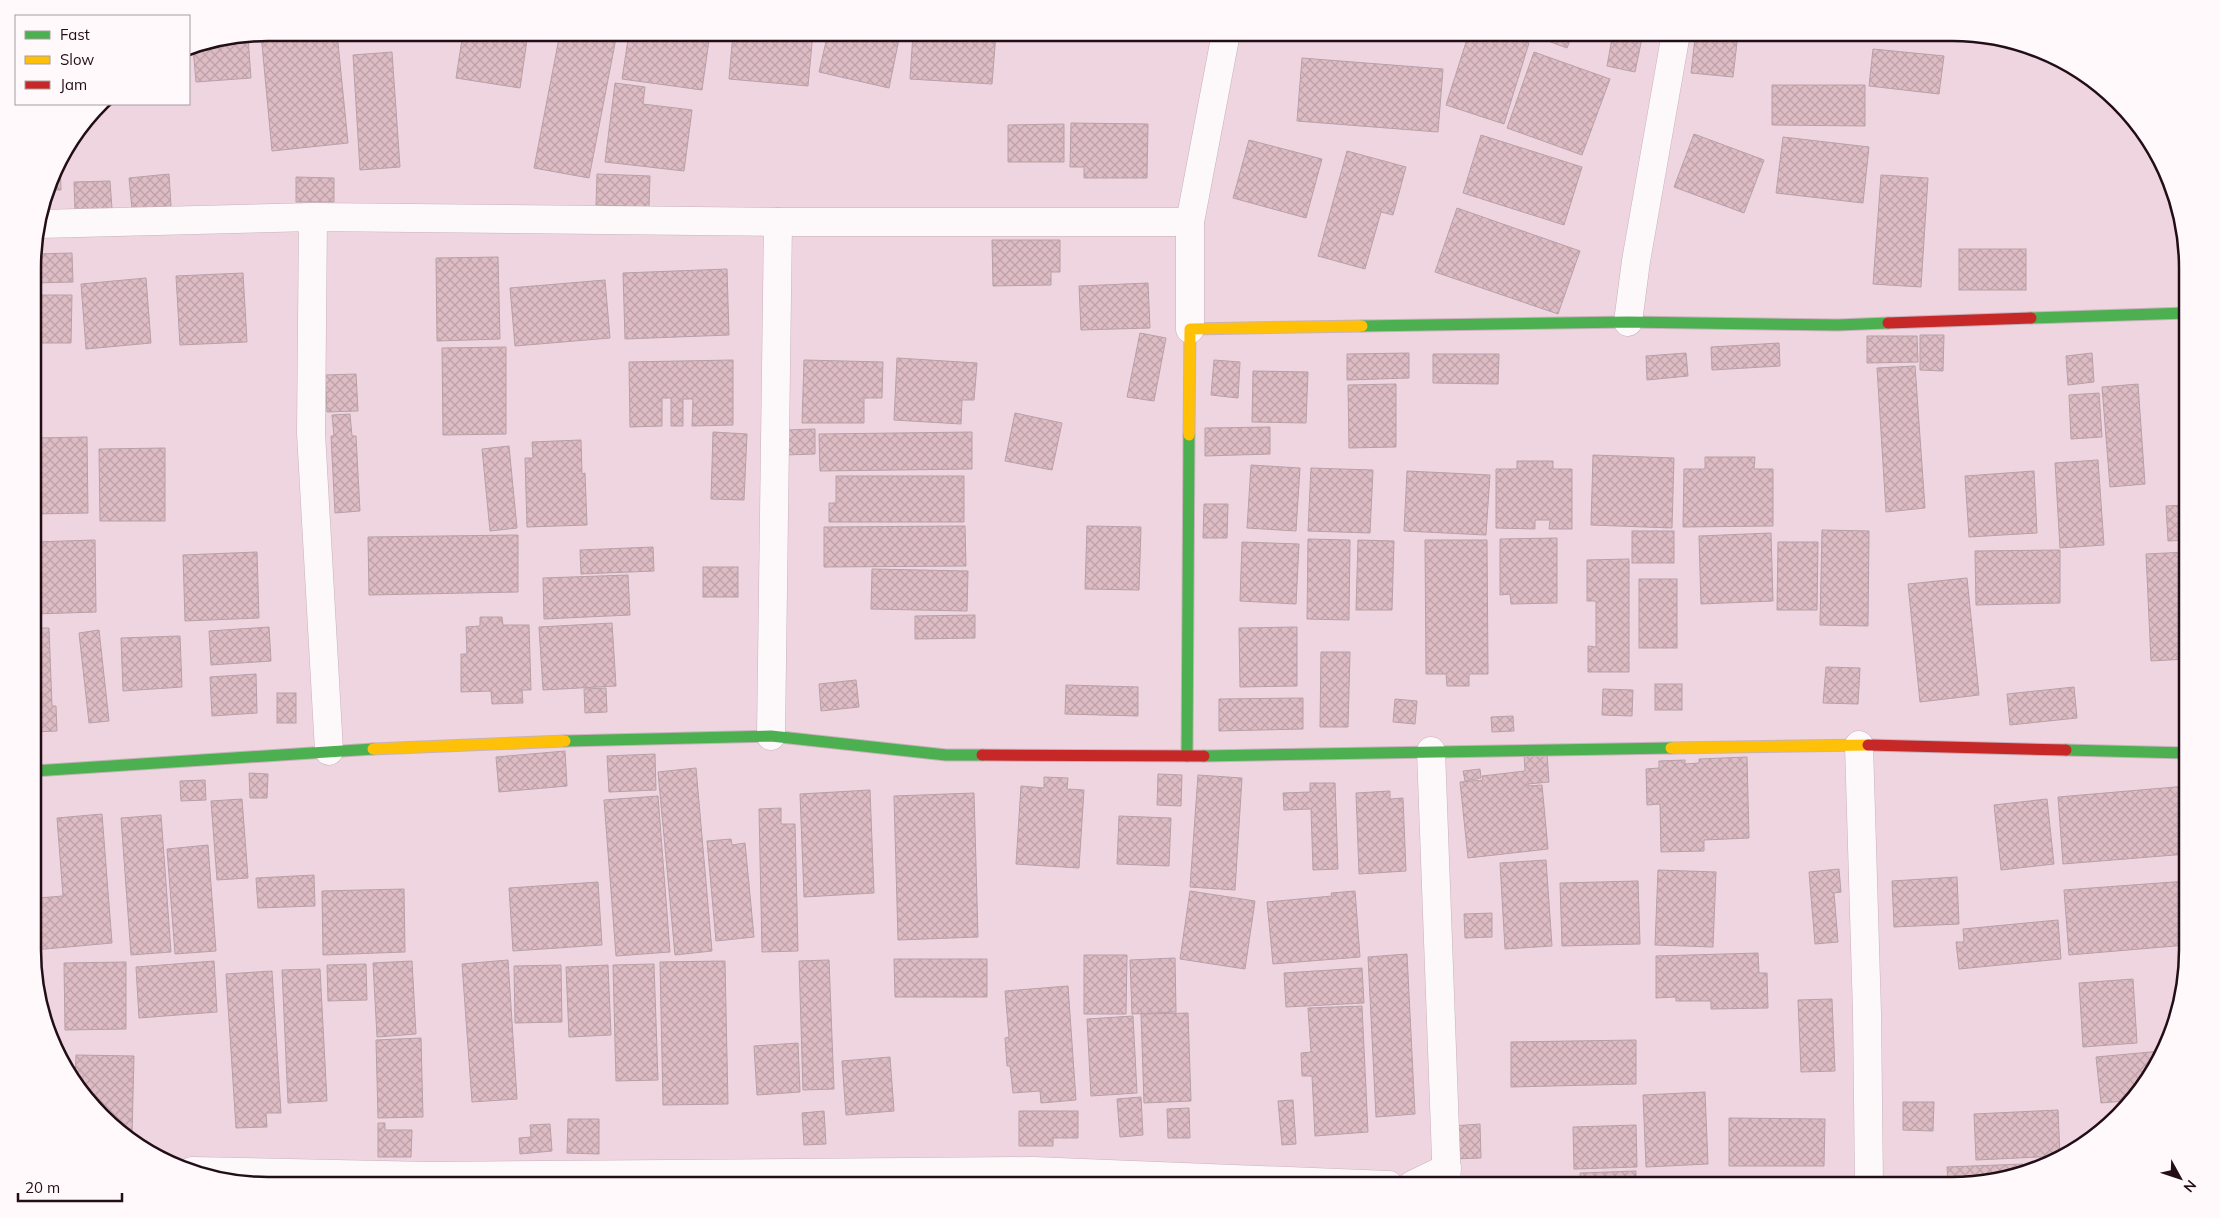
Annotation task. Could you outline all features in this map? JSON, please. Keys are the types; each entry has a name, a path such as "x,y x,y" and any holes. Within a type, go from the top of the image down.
{"street":[{"path":"1187,756 1190,222 1224,41"},
{"path":"1628,322 1636,261 1674,41"},
{"path":"46,224 313,217 778,222 1190,222"},
{"path":"313,217 310,433 330,751"},
{"path":"771,736 778,222"},
{"path":"1190,329 1628,322 1838,325 2179,313"},
{"path":"41,771 330,751 499,742 771,736 946,755 1187,756 1859,745 2179,753"},
{"path":"1859,745 1868,1013 1869,1177"},
{"path":"1431,751 1447,1177"},
{"path":"222,1172 430,1176 732,1177"}],"building":[{"path":"262,41 338,41 348,143 272,151"},
{"path":"462,41 527,41 520,88 456,78"},
{"path":"558,41 615,41 589,178 534,168"},
{"path":"628,41 709,41 702,90 622,79"},
{"path":"732,41 812,41 808,86 729,79"},
{"path":"826,41 899,41 889,88 819,72"},
{"path":"912,41 995,41 992,84 910,79"},
{"path":"1466,41 1522,41 1529,43 1504,124 1446,105"},
{"path":"1548,41 1570,41 1567,48"},
{"path":"1612,41 1641,41 1635,72 1607,66"},
{"path":"1695,41 1737,42 1733,77 1691,73"},
{"path":"248,42 251,78 196,82 194,54"},
{"path":"1873,49 1944,56 1939,94 1869,86"},
{"path":"392,52 400,167 360,170 353,55"},
{"path":"1534,52 1610,79 1582,155 1507,128"},
{"path":"1302,58 1443,69 1438,132 1297,121"},
{"path":"615,83 645,87 643,104 692,110 684,171 605,162"},
{"path":"1772,85 1865,85 1865,126 1772,125"},
{"path":"1071,123 1148,124 1147,178 1084,178 1084,167 1070,167"},
{"path":"1064,124 1064,162 1008,162 1008,125"},
{"path":"1694,134 1764,160 1744,213 1674,187"},
{"path":"1481,135 1582,167 1564,225 1463,193"},
{"path":"1783,137 1869,147 1863,203 1776,193"},
{"path":"1249,140 1322,159 1306,218 1233,198"},
{"path":"1347,151 1406,167 1393,215 1381,212 1365,269 1318,256"},
{"path":"169,174 171,206 132,209 129,178"},
{"path":"597,174 650,176 649,207 596,205"},
{"path":"1881,175 1928,178 1921,287 1873,284"},
{"path":"296,177 334,178 334,202 296,202"},
{"path":"61,178 61,190 55,190"},
{"path":"110,181 112,209 75,211 74,182"},
{"path":"1457,208 1580,251 1558,314 1435,272"},
{"path":"992,240 1060,240 1060,272 1051,272 1051,285 993,286"},
{"path":"1959,249 2026,249 2026,290 1959,290"},
{"path":"72,253 73,282 41,283 42,254"},
{"path":"498,257 500,339 437,341 436,258"},
{"path":"727,269 729,335 625,339 623,273"},
{"path":"243,273 247,342 180,345 176,276"},
{"path":"146,278 151,343 86,349 81,284"},
{"path":"605,280 610,338 515,346 510,288"},
{"path":"1148,283 1150,328 1081,330 1079,286"},
{"path":"41,295 72,295 71,343 41,343"},
{"path":"1140,333 1166,338 1154,401 1127,397"},
{"path":"1920,335 1944,335 1943,371 1920,370"},
{"path":"1867,336 1917,336 1918,362 1867,363"},
{"path":"1779,343 1780,366 1712,370 1711,347"},
{"path":"506,347 506,434 443,435 442,348"},
{"path":"1409,353 1409,378 1347,380 1347,354"},
{"path":"1686,353 1688,376 1647,380 1646,356"},
{"path":"2092,353 2094,382 2068,385 2066,356"},
{"path":"1433,354 1499,354 1498,384 1433,383"},
{"path":"897,358 977,363 974,400 962,400 961,424 894,420"},
{"path":"733,360 733,425 692,426 693,399 683,399 683,426 671,426 671,398 662,398 662,426 630,427 629,362"},
{"path":"804,360 883,362 882,398 864,398 864,423 802,423"},
{"path":"1214,360 1240,362 1238,398 1211,395"},
{"path":"1915,366 1925,508 1886,512 1877,368"},
{"path":"1253,371 1308,372 1306,423 1252,422"},
{"path":"356,374 358,411 327,412 325,375"},
{"path":"1396,384 1396,447 1349,448 1348,385"},
{"path":"2138,384 2145,484 2110,487 2102,387"},
{"path":"2099,393 2102,437 2071,439 2069,395"},
{"path":"1015,413 1062,423 1052,470 1005,461"},
{"path":"350,414 352,436 356,436 360,511 335,513 331,436 334,436 332,415"},
{"path":"1270,427 1270,454 1205,456 1205,428"},
{"path":"815,429 815,454 785,455 785,430"},
{"path":"713,432 747,434 744,500 711,499"},
{"path":"972,432 972,469 820,471 819,434"},
{"path":"87,437 88,513 41,514 41,438"},
{"path":"581,440 582,474 585,473 587,525 527,527 525,458 533,458 532,442"},
{"path":"509,446 517,528 490,531 482,449"},
{"path":"165,448 165,521 100,521 99,449"},
{"path":"1593,455 1674,458 1672,528 1591,525"},
{"path":"1705,457 1755,457 1754,469 1773,469 1773,526 1683,527 1684,469 1705,469"},
{"path":"2098,460 2104,545 2060,548 2055,463"},
{"path":"1517,461 1553,461 1553,469 1572,469 1572,529 1549,529 1550,520 1535,520 1535,529 1496,528 1496,469 1517,469"},
{"path":"1251,465 1300,468 1296,531 1247,528"},
{"path":"1311,468 1373,470 1370,533 1308,531"},
{"path":"1407,471 1490,475 1486,535 1404,531"},
{"path":"2034,471 2037,533 1969,537 1965,476"},
{"path":"836,476 964,476 964,522 829,522 829,503 836,503"},
{"path":"1204,504 1228,504 1227,538 1203,538"},
{"path":"2179,505 2179,540 2168,541 2166,506"},
{"path":"965,526 966,566 824,567 824,527"},
{"path":"1087,526 1141,527 1139,590 1085,589"},
{"path":"1822,530 1869,531 1868,626 1820,625"},
{"path":"1632,531 1674,531 1674,563 1632,563"},
{"path":"1771,533 1773,601 1701,604 1699,536"},
{"path":"518,535 518,592 369,595 368,537"},
{"path":"1557,538 1557,603 1511,604 1510,594 1500,595 1500,539"},
{"path":"1308,539 1350,540 1349,620 1307,619"},
{"path":"95,540 96,612 41,614 41,542"},
{"path":"1358,540 1394,541 1392,610 1356,610"},
{"path":"1425,540 1487,540 1488,674 1469,674 1469,686 1447,686 1446,674 1426,674"},
{"path":"1242,542 1299,544 1296,604 1240,601"},
{"path":"1778,542 1818,542 1817,610 1777,610"},
{"path":"653,547 654,571 581,574 580,550"},
{"path":"2060,550 2060,603 1976,605 1975,551"},
{"path":"257,552 259,618 185,621 183,555"},
{"path":"2179,552 2179,659 2151,661 2146,554"},
{"path":"1629,559 1629,672 1588,672 1588,646 1596,647 1596,601 1587,601 1587,560"},
{"path":"703,567 738,567 738,597 703,597"},
{"path":"872,569 968,571 967,611 871,609"},
{"path":"628,575 630,615 544,619 543,578"},
{"path":"1967,578 1979,695 1920,702 1908,584"},
{"path":"1639,579 1677,579 1677,648 1639,648"},
{"path":"975,615 975,638 915,639 915,616"},
{"path":"480,617 502,617 503,625 529,625 531,690 522,690 523,703 492,704 491,691 461,692 461,654 467,654 466,627 480,626"},
{"path":"612,623 616,686 543,690 539,627"},
{"path":"269,627 271,661 211,665 209,631"},
{"path":"1297,627 1297,686 1240,687 1239,628"},
{"path":"41,628 49,628 52,706 56,706 57,731 41,732"},
{"path":"99,630 109,721 89,723 79,633"},
{"path":"180,636 182,687 123,691 121,638"},
{"path":"1321,652 1350,652 1348,727 1320,727"},
{"path":"1826,667 1860,668 1858,704 1823,703"},
{"path":"256,674 257,713 212,716 210,677"},
{"path":"856,680 859,707 821,711 819,684"},
{"path":"1655,684 1682,684 1682,710 1655,710"},
{"path":"1066,685 1138,687 1138,716 1065,714"},
{"path":"2074,687 2077,718 2010,725 2007,694"},
{"path":"606,688 607,712 585,713 584,689"},
{"path":"1603,689 1633,690 1632,716 1602,715"},
{"path":"277,693 296,693 296,723 277,723"},
{"path":"1303,698 1303,729 1219,731 1219,699"},
{"path":"1395,699 1417,701 1415,724 1393,722"},
{"path":"1513,716 1514,731 1492,732 1491,717"},
{"path":"565,751 567,786 499,792 496,757"},
{"path":"1547,753 1549,782 1528,784 1528,786 1542,785 1548,849 1468,858 1460,782 1483,780 1482,776 1525,771 1524,755"},
{"path":"655,754 656,790 609,792 607,756"},
{"path":"1747,757 1749,838 1704,840 1704,851 1661,852 1660,804 1647,805 1646,769 1659,768 1659,761 1685,760 1685,764 1699,763 1699,759"},
{"path":"696,768 712,951 675,955 658,772"},
{"path":"1480,769 1481,778 1465,781 1463,771"},
{"path":"249,773 268,774 267,798 250,798"},
{"path":"1158,774 1182,775 1181,806 1157,805"},
{"path":"1198,775 1242,778 1235,890 1190,887"},
{"path":"1044,777 1068,778 1067,789 1084,790 1079,868 1016,864 1021,786 1044,788"},
{"path":"205,780 206,800 181,801 180,781"},
{"path":"1310,783 1335,783 1338,869 1313,870 1311,809 1284,810 1283,793 1310,792"},
{"path":"2179,787 2179,855 2063,864 2058,797"},
{"path":"870,790 874,893 804,897 800,794"},
{"path":"1390,791 1390,799 1403,798 1406,871 1359,874 1356,793"},
{"path":"974,793 978,937 898,940 894,796"},
{"path":"658,796 670,952 616,956 604,800"},
{"path":"242,799 248,878 217,880 211,801"},
{"path":"2047,799 2054,864 2001,870 1994,805"},
{"path":"781,808 781,824 795,824 798,951 762,952 759,809"},
{"path":"102,814 112,943 41,949 41,898 63,896 57,818"},
{"path":"161,815 171,952 131,955 121,818"},
{"path":"1119,816 1171,818 1169,866 1117,864"},
{"path":"731,839 732,845 745,843 754,937 716,941 707,841"},
{"path":"208,845 216,951 175,954 167,849"},
{"path":"1546,860 1552,946 1505,949 1500,863"},
{"path":"1839,869 1841,892 1834,893 1838,942 1815,944 1809,872"},
{"path":"1658,870 1716,872 1713,947 1655,945"},
{"path":"314,875 315,906 258,908 256,878"},
{"path":"1957,877 1959,924 1894,927 1892,881"},
{"path":"1638,881 1640,944 1562,946 1560,883"},
{"path":"598,882 602,945 513,951 509,888"},
{"path":"2179,882 2179,946 2069,955 2064,890"},
{"path":"404,889 405,952 323,955 322,891"},
{"path":"1190,891 1255,901 1245,969 1180,959"},
{"path":"1355,891 1360,957 1273,964 1267,902 1332,896 1331,893"},
{"path":"1492,913 1492,937 1465,938 1464,914"},
{"path":"2058,920 2061,959 1959,969 1956,942 1964,942 1963,929"},
{"path":"1758,953 1759,973 1767,973 1768,1008 1711,1009 1711,1001 1676,1001 1676,997 1656,998 1656,956"},
{"path":"1407,954 1415,1114 1376,1117 1368,957"},
{"path":"1084,955 1127,955 1126,1014 1084,1014"},
{"path":"1175,958 1176,1012 1132,1014 1130,960"},
{"path":"894,959 987,959 987,997 895,997"},
{"path":"508,960 517,1099 472,1102 462,964"},
{"path":"829,960 834,1089 803,1090 799,961"},
{"path":"214,961 217,1012 139,1018 136,967"},
{"path":"412,961 416,1034 377,1037 373,963"},
{"path":"725,961 728,1104 663,1105 660,962"},
{"path":"126,962 126,1029 65,1030 64,963"},
{"path":"366,964 367,1000 328,1001 327,965"},
{"path":"654,964 658,1080 616,1081 613,965"},
{"path":"561,965 562,1022 515,1023 514,966"},
{"path":"608,965 611,1035 569,1037 566,967"},
{"path":"1362,968 1364,1003 1286,1007 1284,973"},
{"path":"320,969 327,1101 288,1103 282,970"},
{"path":"272,971 281,1113 266,1113 267,1127 236,1128 226,974"},
{"path":"2133,979 2137,1043 2083,1047 2079,983"},
{"path":"1068,986 1076,1100 1041,1103 1040,1091 1013,1093 1010,1066 1007,1066 1005,1038 1009,1037 1005,991"},
{"path":"1832,999 1835,1071 1801,1072 1798,1000"},
{"path":"1362,1006 1368,1132 1315,1136 1312,1076 1302,1076 1301,1053 1311,1052 1308,1008"},
{"path":"1188,1013 1191,1101 1144,1103 1141,1014"},
{"path":"1133,1016 1137,1093 1091,1096 1087,1019"},
{"path":"421,1038 423,1117 378,1118 376,1040"},
{"path":"1636,1040 1636,1084 1511,1087 1511,1042"},
{"path":"798,1043 800,1092 757,1095 754,1046"},
{"path":"2154,1052 2132,1088 2120,1101 2101,1103 2096,1057"},
{"path":"76,1055 134,1056 132,1131 108,1110 88,1088 76,1069"},
{"path":"890,1057 894,1111 846,1115 842,1061"},
{"path":"1705,1092 1708,1164 1646,1167 1643,1095"},
{"path":"1141,1097 1143,1135 1120,1137 1117,1099"},
{"path":"1293,1100 1296,1144 1282,1145 1278,1101"},
{"path":"1903,1102 1934,1102 1933,1131 1903,1130"},
{"path":"1189,1108 1190,1138 1168,1138 1167,1109"},
{"path":"2058,1110 2060,1149 2044,1157 1976,1160 1974,1114"},
{"path":"824,1111 826,1144 804,1145 802,1113"},
{"path":"1019,1111 1078,1111 1078,1138 1053,1138 1053,1146 1019,1146"},
{"path":"1729,1118 1825,1119 1824,1166 1729,1166"},
{"path":"568,1119 599,1119 599,1154 567,1153"},
{"path":"378,1123 385,1123 385,1130 412,1130 411,1157 378,1157"},
{"path":"550,1124 552,1151 520,1154 519,1138 531,1137 530,1125"},
{"path":"1480,1124 1481,1158 1453,1159 1452,1126"},
{"path":"1636,1125 1637,1167 1574,1169 1573,1127"},
{"path":"2023,1165 1981,1175 1952,1177 1948,1177 1947,1167"},
{"path":"1636,1171 1636,1177 1580,1177 1580,1173"}],"traffic: fast":[{"path":"2031,318 2179,313"},
{"path":"1362,326 1628,322 1838,325 1888,323"},
{"path":"1187,756 1189,435"},
{"path":"565,741 771,736 946,755 982,755"},
{"path":"1204,756 1671,748"},
{"path":"41,771 373,749"},
{"path":"2066,750 2179,753"}],"traffic: slow":[{"path":"1189,435 1190,329 1362,326"},
{"path":"373,749 565,741"},
{"path":"1671,748 1868,745"}],"traffic: jam":[{"path":"1888,323 2031,318"},
{"path":"1868,745 2066,750"},
{"path":"982,755 1204,756"}]}
